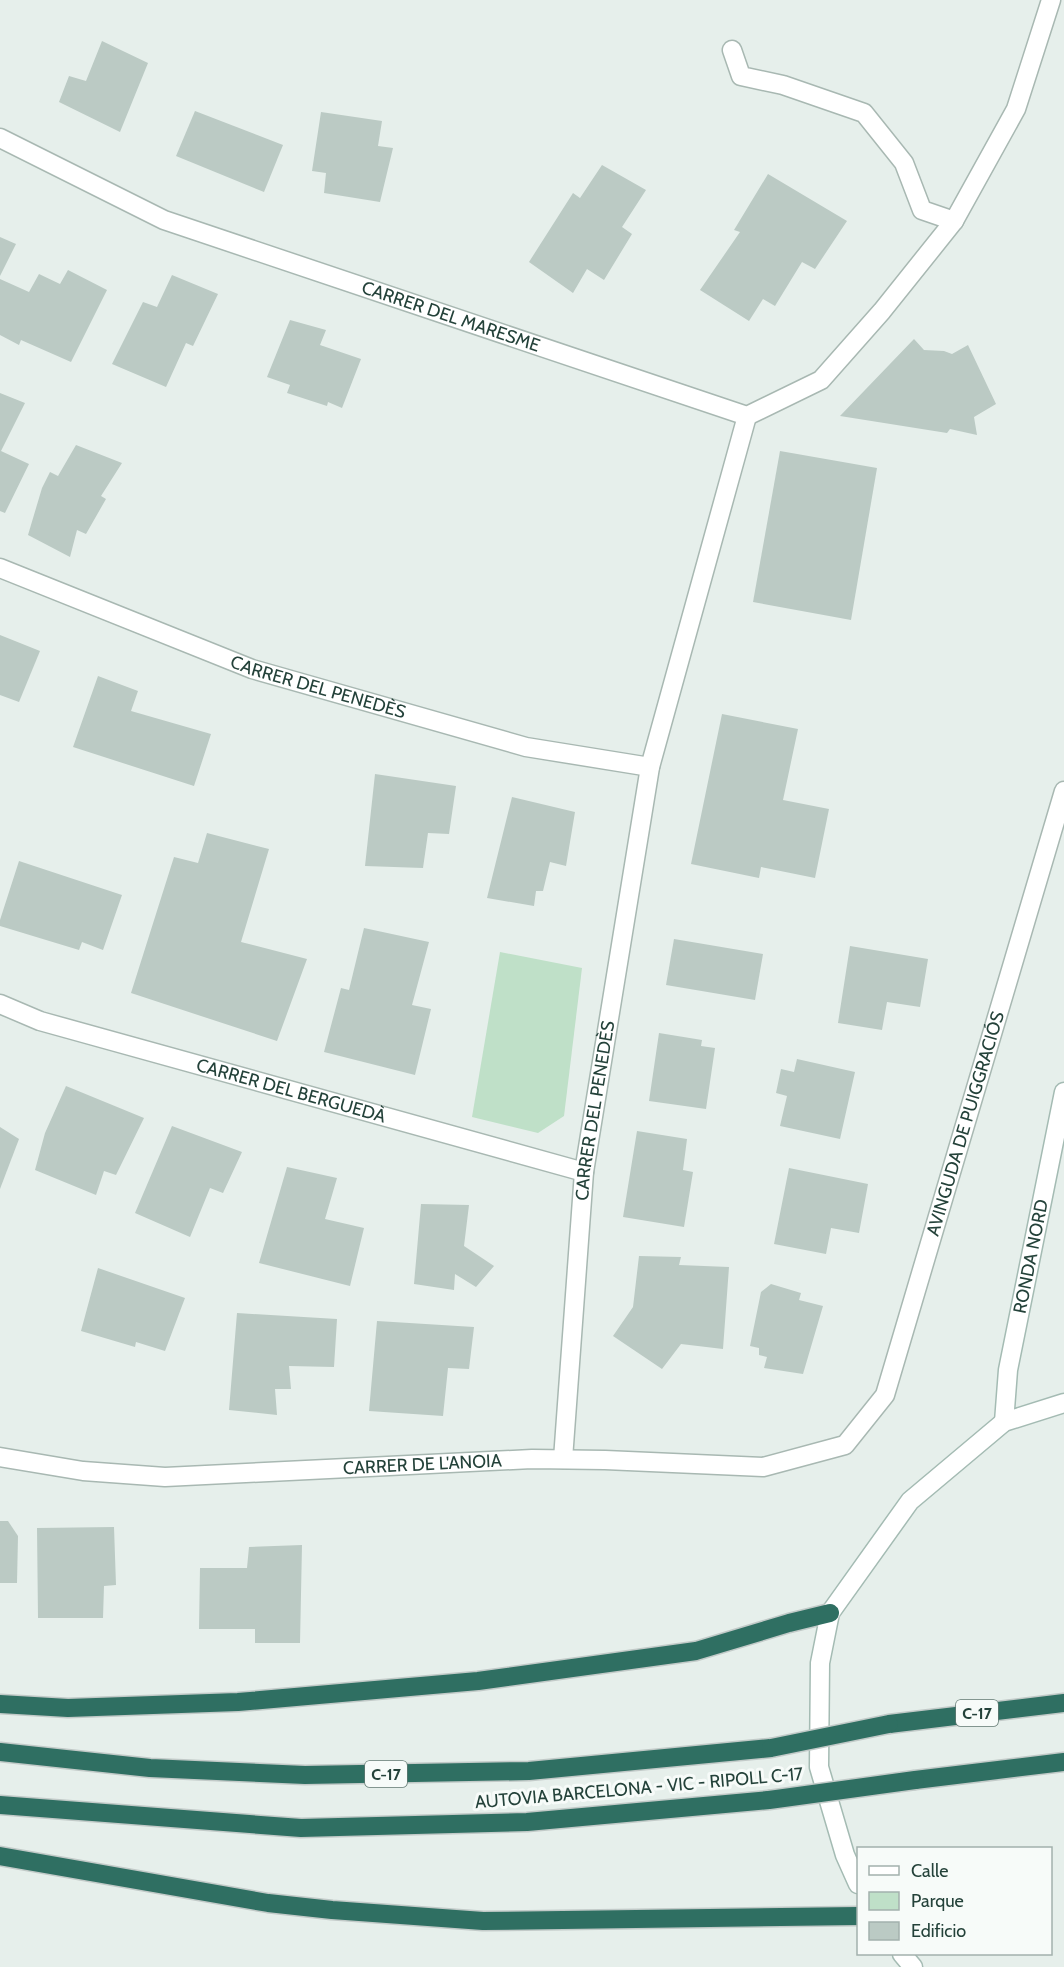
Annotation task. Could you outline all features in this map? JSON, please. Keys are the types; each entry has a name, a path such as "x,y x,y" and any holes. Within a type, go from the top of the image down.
{"highway":[{"path":"0,1704 68,1708 238,1702 478,1681 696,1651 830,1613"},
{"name":"AUTOVIA BARCELONA - VIC - RIPOLL C-17","path":"0,1752 150,1768 305,1775 529,1771 771,1748 889,1724 1064,1703"},
{"name":"AUTOVIA BARCELONA - VIC - RIPOLL C-17","path":"0,1805 301,1828 527,1822 769,1800 1064,1762"},
{"path":"0,1856 268,1903 483,1921 857,1916"}],"street":[{"path":"747,416 821,380 882,311 954,221 1016,109 1051,0"},
{"path":"732,50 741,76 783,85 864,113 904,163 922,210 954,221"},
{"name":"CARRER DEL MARESME","path":"0,138 164,220 747,416"},
{"name":"CARRER DEL PENEDÈS","path":"563,1459 584,1172 650,767 747,416"},
{"name":"CARRER DEL PENEDÈS","path":"0,568 252,669 526,747 650,767"},
{"name":"AVINGUDA DE PUIGGRACIÓS","path":"844,1445 885,1395 1064,791"},
{"name":"CARRER DEL BERGUEDÀ","path":"0,1004 40,1021 584,1172"},
{"name":"RONDA NORD","path":"1004,1422 1008,1370 1064,1092"},
{"path":"857,1882 844,1855 819,1767 820,1663 830,1613 910,1501 1004,1422 1064,1403"},
{"name":"CARRER DE L'ANOIA","path":"0,1457 83,1470 165,1477 532,1459 763,1467 844,1445"},
{"path":"904,1955 913,1967"}],"green space":[{"path":"500,952 582,968 564,1116 538,1133 472,1117"}],"building":[{"path":"102,41 148,63 120,132 59,102 69,76 86,81"},
{"path":"195,111 283,145 264,192 176,156"},
{"path":"321,112 382,121 378,146 393,148 380,202 324,193 326,173 312,171"},
{"path":"602,165 646,190 622,227 632,234 604,280 587,269 573,293 529,262 573,193 580,198"},
{"path":"768,174 847,221 815,269 802,262 775,306 763,299 749,321 700,290 740,232 734,230"},
{"path":"0,237 16,244 0,276"},
{"path":"68,270 107,290 71,362 21,340 19,345 0,335 0,279 29,292 39,274 60,284"},
{"path":"172,275 218,294 193,346 186,343 166,387 112,364 143,302 157,307"},
{"path":"290,320 326,330 320,345 361,359 342,408 328,402 327,406 287,393 290,385 267,377"},
{"path":"914,339 924,350 944,351 952,354 968,345 996,404 974,417 977,435 950,429 947,433 840,416"},
{"path":"0,393 25,403 1,451 29,464 5,513 0,511"},
{"path":"76,445 122,463 101,496 106,499 86,534 77,530 70,557 28,535 42,488 50,472 58,476"},
{"path":"780,451 877,468 851,620 753,602"},
{"path":"0,635 40,651 19,702 0,695"},
{"path":"98,676 138,691 131,711 211,734 194,786 73,747"},
{"path":"722,714 798,729 783,800 829,809 815,878 761,867 759,878 691,864"},
{"path":"375,774 456,786 449,834 428,833 423,868 365,866"},
{"path":"512,797 575,812 566,866 550,862 543,891 536,891 534,906 487,898"},
{"path":"207,833 269,849 241,942 307,959 277,1041 131,993 174,857 198,863"},
{"path":"19,861 122,895 103,950 82,942 79,950 0,926"},
{"path":"364,928 429,942 412,1005 431,1009 415,1075 324,1052 341,988 349,990"},
{"path":"674,939 763,954 755,1000 666,985"},
{"path":"850,946 928,959 920,1007 887,1002 882,1030 838,1023"},
{"path":"659,1033 702,1040 701,1046 715,1048 706,1109 649,1101"},
{"path":"797,1059 855,1072 840,1139 780,1126 787,1096 776,1093 781,1069 794,1072"},
{"path":"66,1086 144,1118 116,1175 104,1171 96,1195 35,1170 45,1133"},
{"path":"172,1126 242,1152 223,1193 210,1188 190,1237 135,1213"},
{"path":"0,1127 19,1139 0,1189"},
{"path":"637,1131 687,1139 683,1170 693,1172 684,1227 623,1217"},
{"path":"287,1167 337,1178 325,1219 364,1228 350,1286 259,1263"},
{"path":"789,1168 868,1184 859,1233 831,1228 826,1254 774,1244"},
{"path":"421,1204 469,1205 464,1246 494,1266 476,1287 455,1274 454,1290 414,1284"},
{"path":"639,1256 681,1257 679,1265 729,1267 723,1349 681,1344 662,1369 613,1336 633,1307"},
{"path":"98,1268 185,1298 165,1351 136,1342 135,1347 81,1331"},
{"path":"771,1284 801,1293 799,1300 823,1306 803,1374 764,1368 767,1357 759,1355 759,1348 750,1346 761,1292"},
{"path":"237,1313 337,1319 334,1367 289,1366 291,1389 275,1389 277,1415 229,1410"},
{"path":"377,1321 474,1327 469,1369 448,1368 443,1416 369,1411"},
{"path":"0,1521 8,1521 18,1536 17,1583 0,1583"},
{"path":"114,1527 116,1585 104,1586 103,1618 38,1618 37,1528"},
{"path":"302,1545 300,1643 255,1643 255,1629 199,1629 200,1568 247,1568 249,1547"}]}
